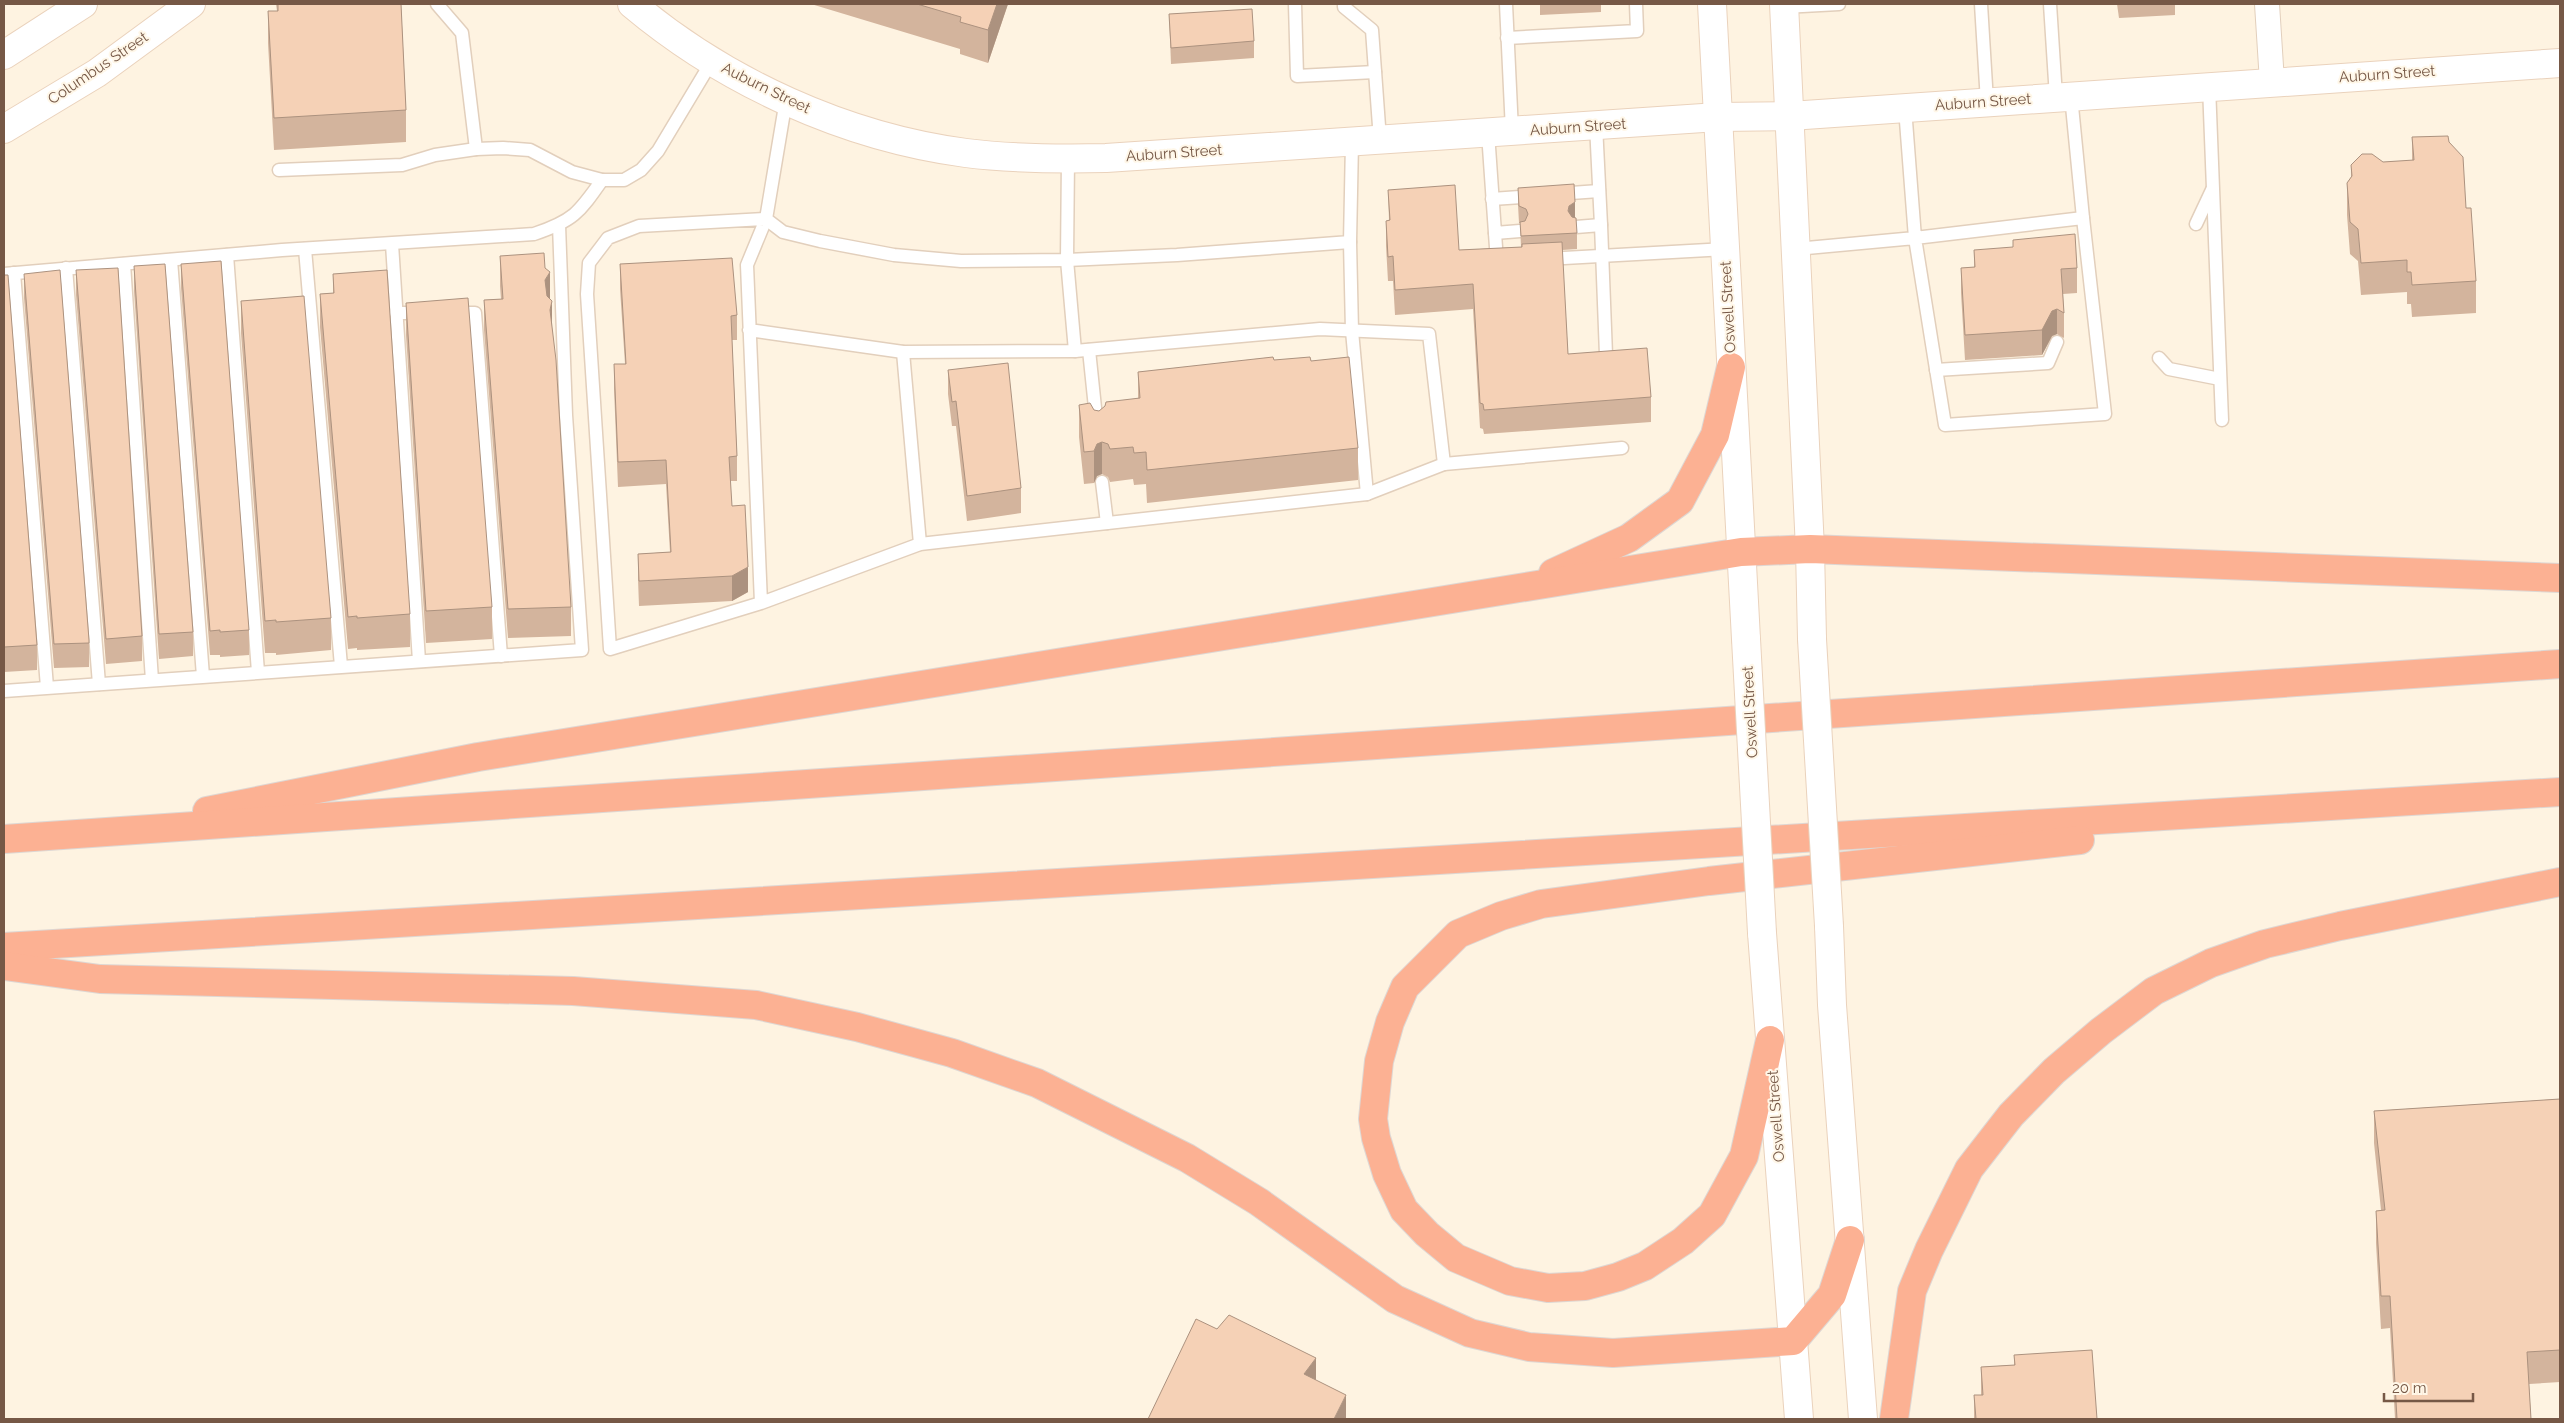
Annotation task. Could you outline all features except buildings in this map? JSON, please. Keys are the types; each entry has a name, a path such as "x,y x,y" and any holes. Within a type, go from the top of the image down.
{"highway":[{"path":"1522,587 1630,538 1680,501 1715,434 1731,367"},
{"path":"96,833 478,757 1741,552 1810,549 2560,578"},
{"path":"4,838 2560,664"},
{"path":"4,947 2430,802 2560,792"},
{"path":"1770,1040 1744,1156 1712,1215 1683,1241 1646,1266 1618,1277 1585,1286 1548,1288 1510,1281 1456,1258 1427,1234 1404,1210 1387,1174 1376,1138 1373,1119 1379,1061 1390,1022 1405,987 1458,934 1501,916 1542,904 1710,881 2430,802"},
{"path":"1894,1419 1912,1291 1929,1250 1969,1169 2012,1115 2054,1071 2100,1031 2154,991 2211,963 2265,944 2340,926 2560,882"},
{"path":"4,966 100,979 573,991 756,1005 895,1037 952,1053 1037,1083 1187,1158 1258,1202 1395,1299 1470,1333 1529,1347 1612,1353 1793,1341 1832,1295 1850,1240"}],"main road":[{"path":"4,55 82,4"},
{"name":"Columbus Street","path":"4,129 96,72 191,4"},
{"name":"Auburn Street","path":"632,4 654,22 712,62 786,100 840,122 908,141 965,152 1036,159 1352,142 1718,118 1790,116 2560,63"},
{"name":"Oswell Street","path":"1712,4 1762,932 1799,1419"},
{"path":"1784,6 1810,549 1812,639 1830,926 1832,1005 1863,1419"}],"street":[{"path":"2267,4 2272,82"}],"lane":[{"path":"437,4 462,33 476,149"},
{"path":"1295,4 1297,76 1375,72"},
{"path":"1506,4 1506,38 1500,132 1492,199 1496,262 1516,261"},
{"path":"1506,38 1637,31 1636,4"},
{"path":"1784,6 1839,4"},
{"path":"1982,4 1987,102"},
{"path":"1906,108 1915,238 1945,425 2105,414 2083,218 2050,4"},
{"path":"1344,5 1372,30 1380,140"},
{"path":"279,170 402,165 435,155 476,149 530,150 572,172 602,180 624,180 641,170 652,158 712,62"},
{"path":"2208,86 2222,420"},
{"path":"761,603 747,265 766,218 786,100"},
{"path":"1596,125 1606,355"},
{"path":"1352,142 1350,242 1352,330 1367,494"},
{"path":"1068,158 1067,260 1074,351"},
{"path":"46,687 9,274 305,249 534,234 559,226 581,210 602,180"},
{"path":"2196,224 2213,189"},
{"path":"1492,199 1599,191"},
{"path":"1350,242 1299,247 1067,260 961,261 894,255 820,241 783,232 766,218 639,226 608,238 589,263 587,294 610,649 761,603 920,544 1367,494 1444,464 1622,448"},
{"path":"1796,249 1915,238 2083,218"},
{"path":"2050,222 2050,237"},
{"path":"1576,227 1601,225"},
{"path":"4,691 582,650 566,415 559,226"},
{"path":"1495,233 1520,231"},
{"path":"392,244 420,661"},
{"path":"305,249 341,666"},
{"path":"1535,260 1726,249"},
{"path":"227,255 258,672"},
{"path":"171,260 203,676"},
{"path":"124,264 152,680"},
{"path":"66,268 99,684"},
{"path":"396,313 475,312 501,656"},
{"path":"749,330 903,352 1074,351 1320,329 1429,334 1444,464"},
{"path":"1936,370 2048,363 2057,342"},
{"path":"1089,350 1098,435"},
{"path":"903,352 920,544"},
{"path":"2159,358 2169,369 2220,379"},
{"path":"1102,482 1107,523"}]}
